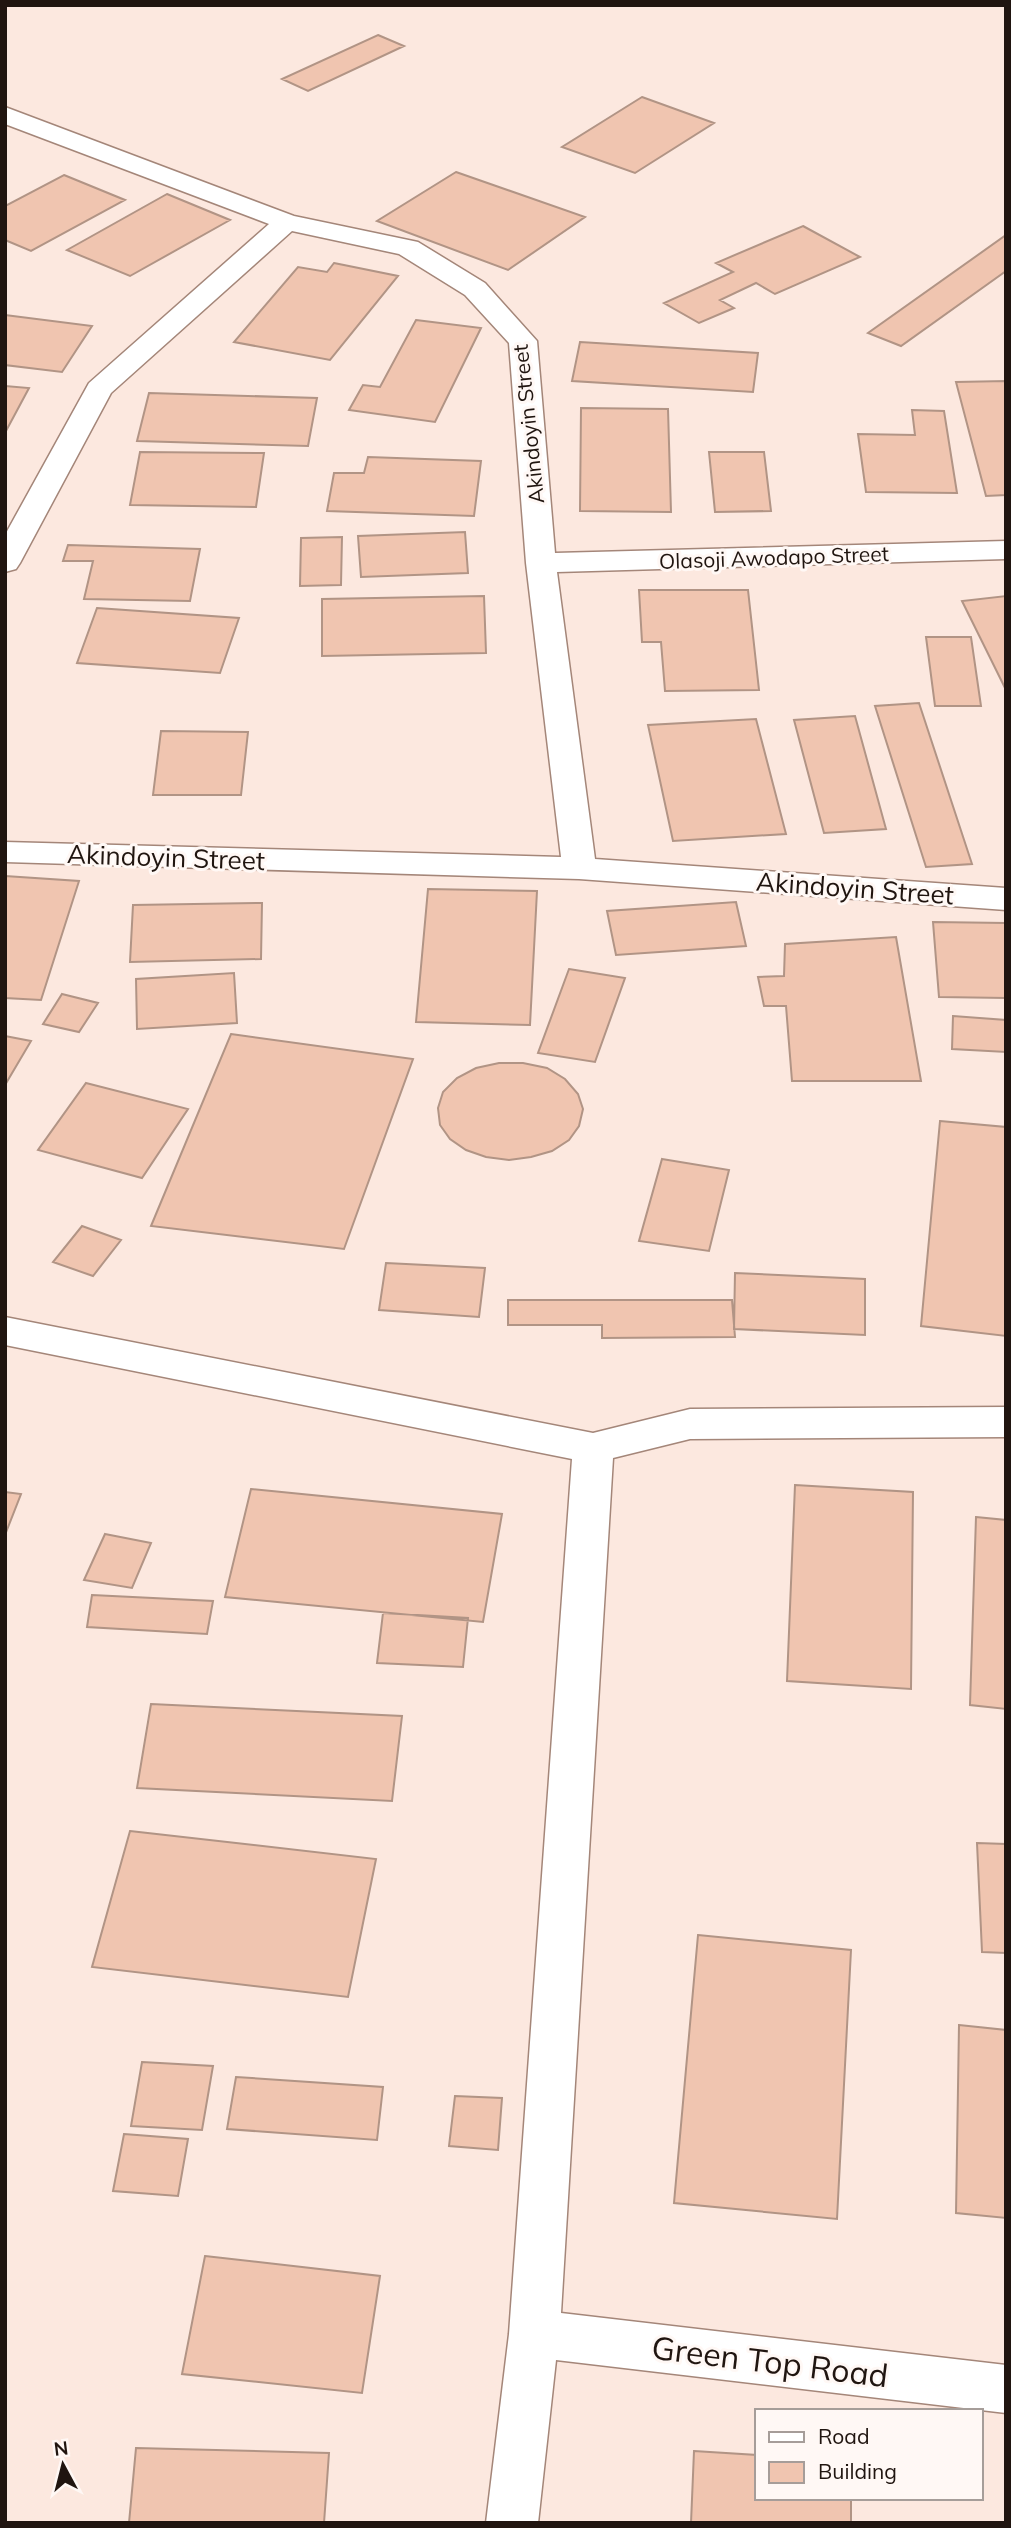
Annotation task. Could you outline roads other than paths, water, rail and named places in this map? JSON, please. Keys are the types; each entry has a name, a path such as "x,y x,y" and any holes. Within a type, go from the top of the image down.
{"street":[{"name":"Akindoyin Street","path":"5,115 288,222 408,248 475,289 523,341 541,563 579,868"},
{"path":"6,556 99,389 288,222"},
{"name":"Olasoji Awodapo Street","path":"541,563 1006,550"},
{"name":"Akindoyin Street","path":"5,852 579,868 1006,898"},
{"path":"5,1331 593,1448 690,1424 1006,1422"},
{"path":"512,2523 534,2334 593,1448"},
{"name":"Green Top Road","path":"534,2334 1006,2389"}]}
